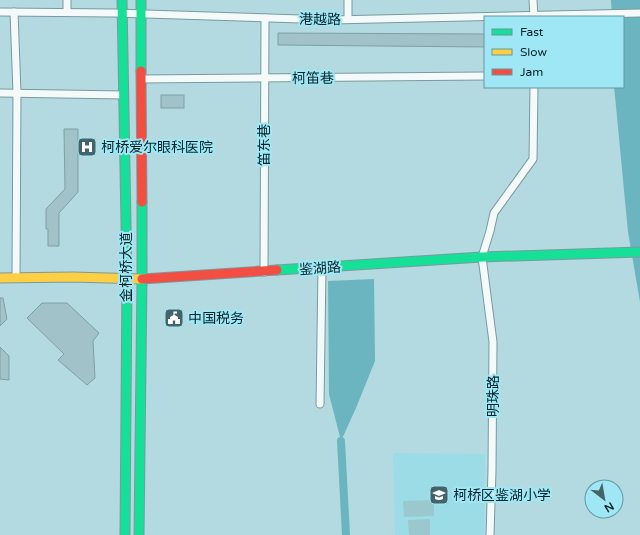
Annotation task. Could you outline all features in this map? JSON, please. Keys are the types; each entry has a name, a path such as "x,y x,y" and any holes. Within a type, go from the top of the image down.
{"main road":[{"name":"金柯桥大道","path":"122,0 127,279 124,535"},
{"name":"金柯桥大道","path":"139,535 142,279 141,0"},
{"name":"鉴湖路","path":"0,278 73,277 142,279 482,257 640,252"}],"street":[{"path":"67,0 67,12"},
{"path":"348,0 348,19"},
{"path":"533,0 534,16"},
{"name":"港越路","path":"0,12 122,13 265,18 348,19 484,17"},
{"path":"14,12 17,94 16,278"},
{"name":"港越路","path":"534,16 640,13"},
{"name":"笛东巷","path":"264,272 265,18"},
{"name":"柯笛巷","path":"141,79 484,76"},
{"path":"482,257 494,214 533,159 534,88"},
{"path":"0,93 124,95"},
{"name":"明珠路","path":"482,257 493,342 490,535"},
{"path":"320,404 322,268"}],"shaded area":[{"path":"611,0 640,0 640,302 628,232 614,88 624,88 624,16 612,16"},
{"path":"374,279 375,361 341,441 329,394 328,281"},
{"name":"柯桥区鉴湖小学","path":"393,453 485,454 484,535 395,535"},
{"path":"434,500 434,516 404,517 403,501"},
{"path":"430,519 430,535 409,535 408,520"}],"building":[{"path":"278,33 484,34 484,47 278,45"},
{"path":"161,95 184,95 184,108 161,108"},
{"path":"64,129 78,129 78,192 59,213 59,246 48,246 46,209 65,189"},
{"path":"0,298 3,298 7,319 0,326"},
{"path":"42,303 67,303 99,333 93,341 95,378 87,385 58,360 64,354 27,318"},
{"path":"0,347 9,356 9,380 0,379"}],"waterway":[{"path":"341,441 346,535"}],"traffic: fast":[{"path":"122,0 127,279 125,535"},
{"path":"141,0 141,71"},
{"path":"139,535 142,202"},
{"path":"277,270 482,257 640,252"}],"traffic: slow":[{"path":"0,278 73,277 142,279"}],"traffic: jam":[{"path":"141,71 142,202"},
{"path":"142,279 277,270"}],"place":[{"name":"柯桥爱尔眼科医院","path":"87,147"},
{"name":"中国税务","path":"174,318"},
{"name":"柯桥区鉴湖小学","path":"439,495"}]}
